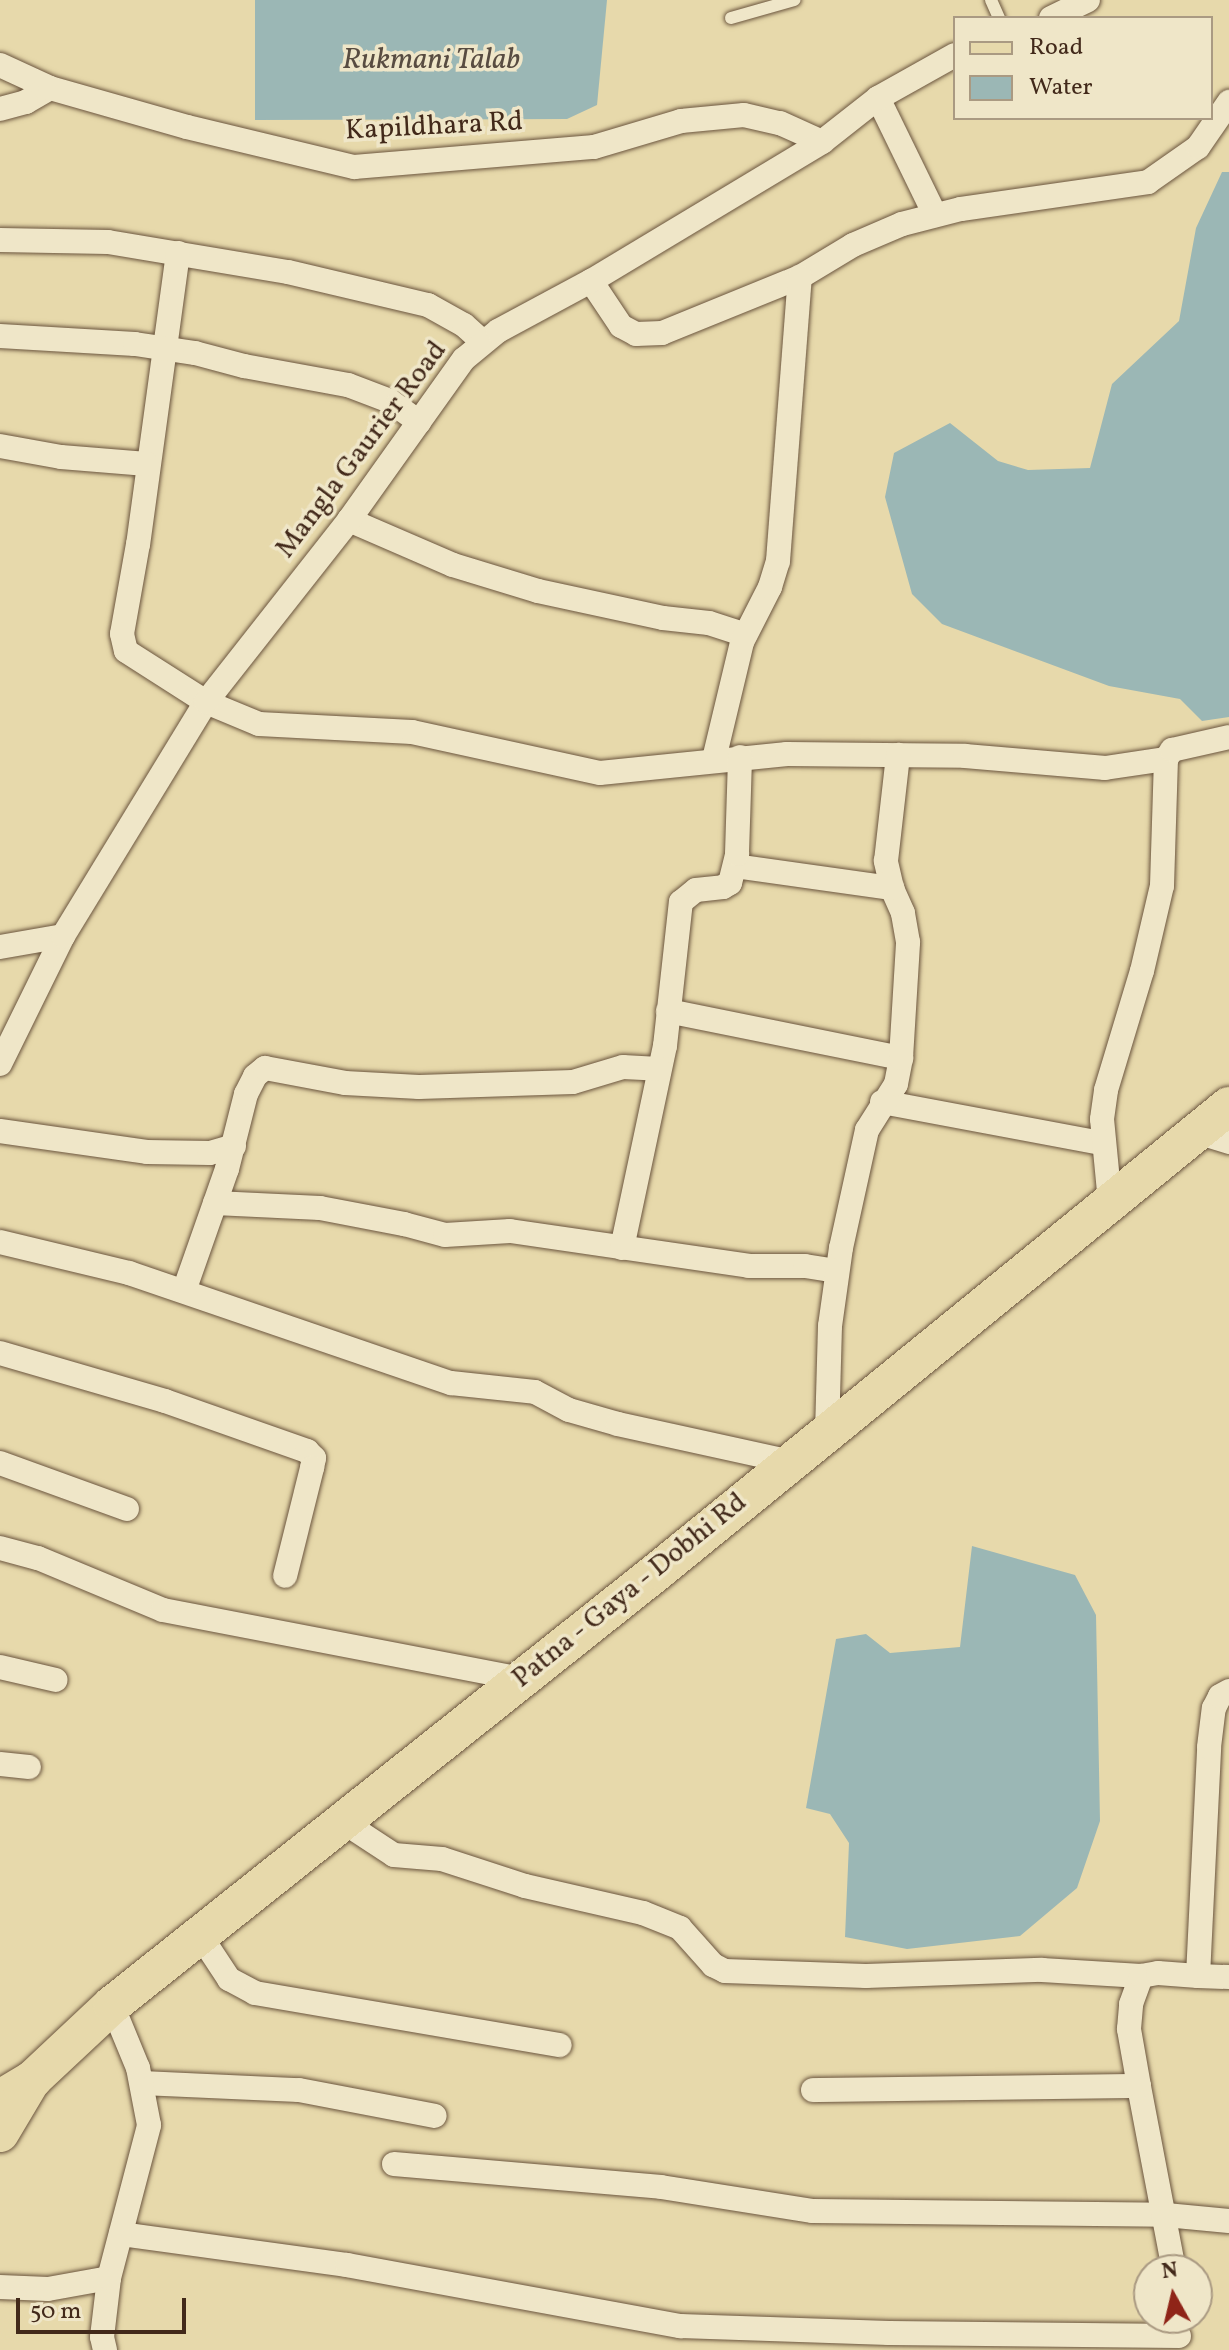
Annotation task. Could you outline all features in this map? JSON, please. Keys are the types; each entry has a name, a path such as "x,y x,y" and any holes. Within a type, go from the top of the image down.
{"main road":[{"name":"Patna - Gaya - Dobhi Rd","path":"0,2099 33,2079 112,2005 791,1462 1110,1202 1213,1137 1229,1106"},
{"name":"Patna - Gaya - Dobhi Rd","path":"0,2133 33,2079"}],"street":[{"path":"1054,16 1088,0"},
{"name":"Mangla Gaurier Road","path":"1,1058 63,936 206,702 349,520 464,359 483,342 822,142 878,98 953,56"},
{"name":"Kapildhara Rd","path":"0,65 50,88 187,127 354,167 594,147 681,121 744,115 780,123 822,142"},
{"path":"0,109 26,102 50,88"},
{"path":"878,98 935,215"},
{"path":"591,281 621,326 636,334 662,333 800,277 879,232 935,215 1148,182 1198,147 1229,102"},
{"path":"0,240 82,239 288,272 406,298 448,316 483,342"},
{"path":"178,253 123,642 126,651 206,702 270,726 412,732 600,773 740,757 965,756 1105,768 1166,759"},
{"path":"714,759 745,635 770,587 778,561 800,277"},
{"path":"0,336 166,348 348,385 390,401 419,422"},
{"path":"0,446 61,457 147,464"},
{"path":"349,520 453,565 538,591 663,618 709,623 745,635"},
{"path":"1110,1202 1102,1143 1106,1090 1142,971 1162,886 1166,759 1172,750 1229,737"},
{"path":"827,1433 827,1368 837,1271 867,1130 896,1084 901,1058 908,942 903,913 892,888 886,839 898,755"},
{"path":"622,1248 659,1069 681,902 696,890 730,883 735,866 740,757"},
{"path":"735,866 892,888"},
{"path":"0,947 63,936"},
{"path":"668,1011 901,1058"},
{"path":"184,1291 234,1146 246,1094 255,1076 265,1068 355,1084 419,1087 573,1082 623,1067 659,1069"},
{"path":"882,1102 1102,1143"},
{"path":"0,1131 147,1152 210,1153 234,1146"},
{"path":"215,1203 308,1207 382,1219 445,1235 510,1231 749,1266 805,1266 837,1271"},
{"path":"0,1242 129,1273 451,1383 535,1392 569,1410 618,1424 791,1462"},
{"path":"0,1353 165,1401 307,1451 314,1458 285,1576"},
{"path":"0,1463 127,1509"},
{"path":"0,1548 38,1558 163,1610 521,1679"},
{"path":"0,1667 56,1680"},
{"path":"1198,1976 1217,1826 1214,1708 1220,1696 1229,1691"},
{"path":"0,1764 29,1767"},
{"path":"342,1821 394,1855 442,1859 525,1886 643,1913 680,1928 713,1965 725,1971 866,1976 1042,1970 1229,1977"},
{"path":"200,1935 229,1979 241,1988 265,1996 560,2045"},
{"path":"1141,1976 1133,1989 1129,2029 1172,2254"},
{"path":"105,2350 102,2337 109,2278 149,2125 142,2083 112,2005"},
{"path":"142,2083 299,2090 435,2116"},
{"path":"813,2090 1139,2086"},
{"path":"394,2164 661,2187 813,2211 1166,2215 1229,2221"},
{"path":"121,2234 347,2265 680,2326 889,2333 1179,2335"},
{"path":"0,2287 48,2289 109,2278"}],"lane":[{"path":"731,18 794,0"}],"water":[{"name":"Rukmani Talab","path":"255,0 607,0 597,105 567,119 255,120"},
{"path":"1222,172 1229,172 1229,717 1202,721 1180,699 1109,686 942,624 912,594 885,497 894,453 950,423 998,461 1028,470 1090,468 1112,384 1179,321 1196,228"},
{"path":"972,1546 1075,1575 1096,1615 1100,1821 1077,1888 1020,1936 907,1949 845,1937 849,1843 830,1814 806,1808 836,1639 866,1634 890,1653 960,1647"}]}
